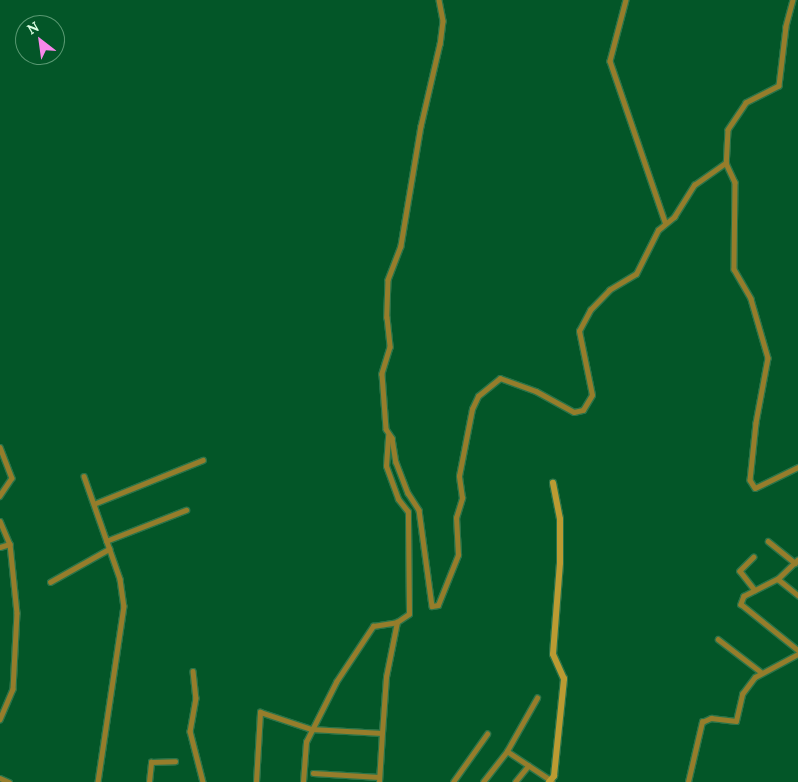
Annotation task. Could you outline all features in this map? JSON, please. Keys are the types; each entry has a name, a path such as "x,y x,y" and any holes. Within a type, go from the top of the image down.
{"street":[{"path":"303,782 303,760 311,730 336,682 373,626 397,622 409,614 408,512 398,499 386,466 388,436 382,374 390,347 387,288 401,246 421,126 440,44 443,21 439,0"},
{"path":"626,0 610,61 665,222"},
{"path":"794,0 786,28 779,86 746,103 728,130 726,163 735,182 734,269 751,298 768,358 756,423 750,480 755,488 798,467"},
{"path":"388,436 408,493 418,510 424,536 430,602 435,607 458,555 456,518 462,498 459,476 474,402 500,378 536,392 574,412 583,410 592,395 579,330 590,310 609,290 636,274 658,230 665,222 674,217 694,186 726,163"},
{"path":"0,446 12,478 0,496"},
{"path":"96,503 203,460"},
{"path":"84,476 96,503 106,541 120,579 124,606 98,782"},
{"path":"507,751 551,781 564,679 553,654 560,563 560,518 553,483"},
{"path":"106,541 186,510"},
{"path":"0,521 10,544 16,613 13,689 0,719"},
{"path":"768,541 797,561 778,579 744,596 743,606 798,650"},
{"path":"0,548 10,544"},
{"path":"50,582 109,549"},
{"path":"754,557 740,571 755,590"},
{"path":"778,579 798,595"},
{"path":"313,773 379,780 386,677 397,622"},
{"path":"718,639 761,672"},
{"path":"688,782 702,722 711,718 736,721 742,694 761,672 798,654"},
{"path":"193,671 196,698 190,731 203,782"},
{"path":"483,782 507,751 537,698"},
{"path":"256,782 260,712 311,730 382,733"},
{"path":"453,782 487,734"},
{"path":"149,782 151,762 175,761"},
{"path":"515,782 528,766"},
{"path":"0,778 9,782"}]}
